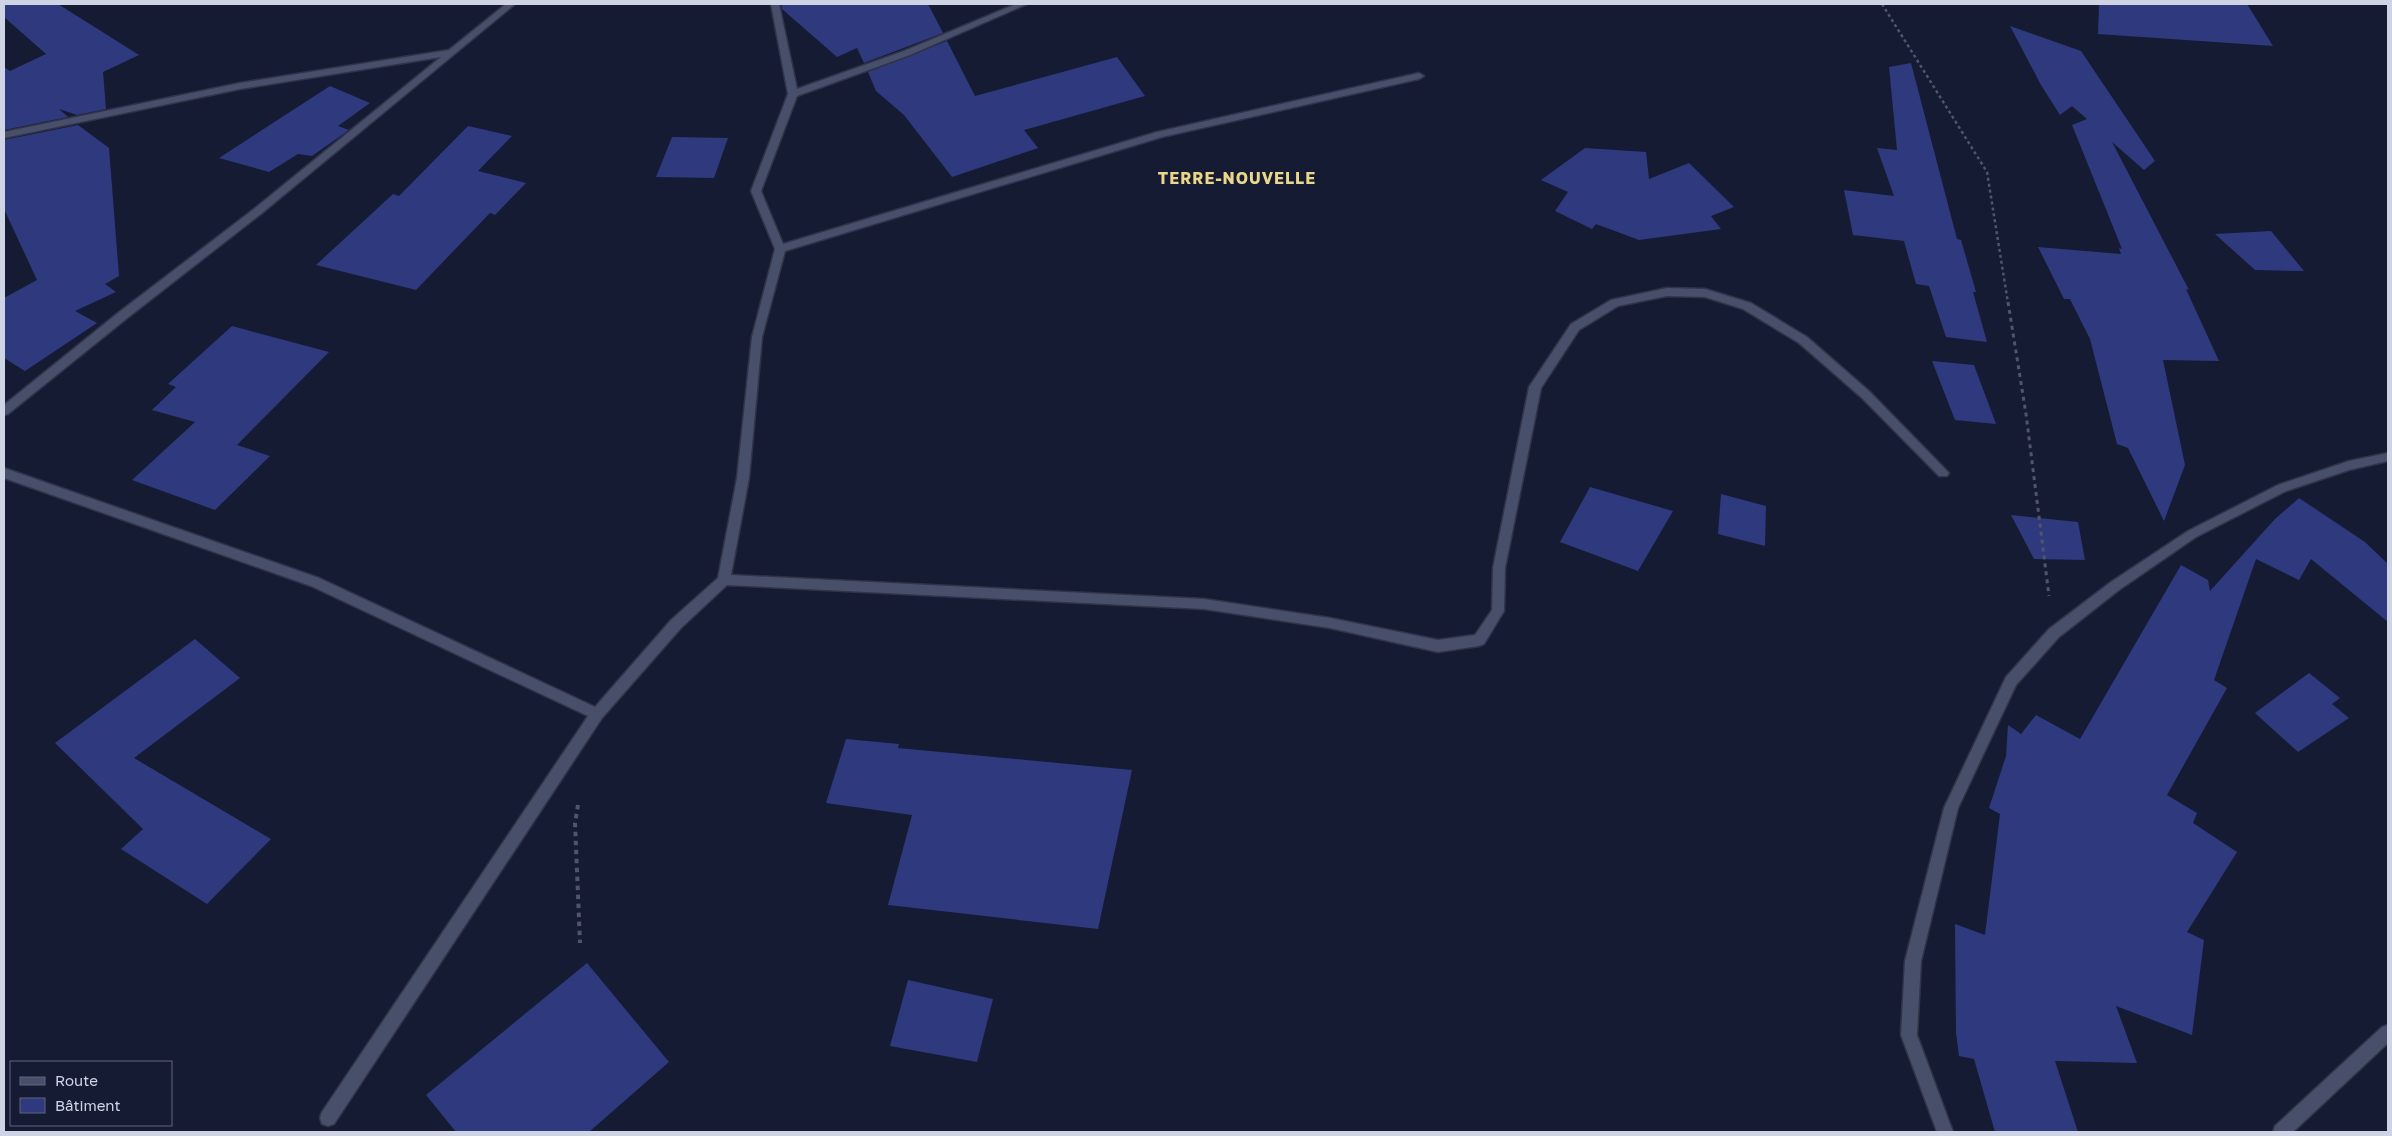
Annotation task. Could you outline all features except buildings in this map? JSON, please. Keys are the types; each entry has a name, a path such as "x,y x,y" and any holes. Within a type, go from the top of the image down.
{"street":[{"path":"4,410 258,211 511,4"},
{"path":"328,1118 597,714 676,624 724,580 743,478 757,337 780,249 756,191 793,94 775,4"},
{"path":"793,94 907,53 1023,4"},
{"path":"4,135 240,86 451,52"},
{"path":"780,249 1160,134 1419,76"},
{"path":"724,580 1204,604 1330,623 1438,646 1479,640 1498,611 1499,568 1535,387 1575,327 1615,303 1666,292 1705,293 1746,306 1803,340 1866,394 1943,473"},
{"path":"1945,1132 1909,1035 1913,961 1950,808 2011,681 2054,633 2115,586 2192,534 2282,488 2349,466 2388,457"},
{"path":"4,473 315,582 597,714"},
{"path":"2281,1132 2388,1032"}],"path":[{"path":"1882,4 1888,9 1987,172 2026,414 2054,633"},
{"path":"580,796 575,823 580,942"}],"district":[{"name":"TERRE-NOUVELLE","path":"1237,178"}]}
